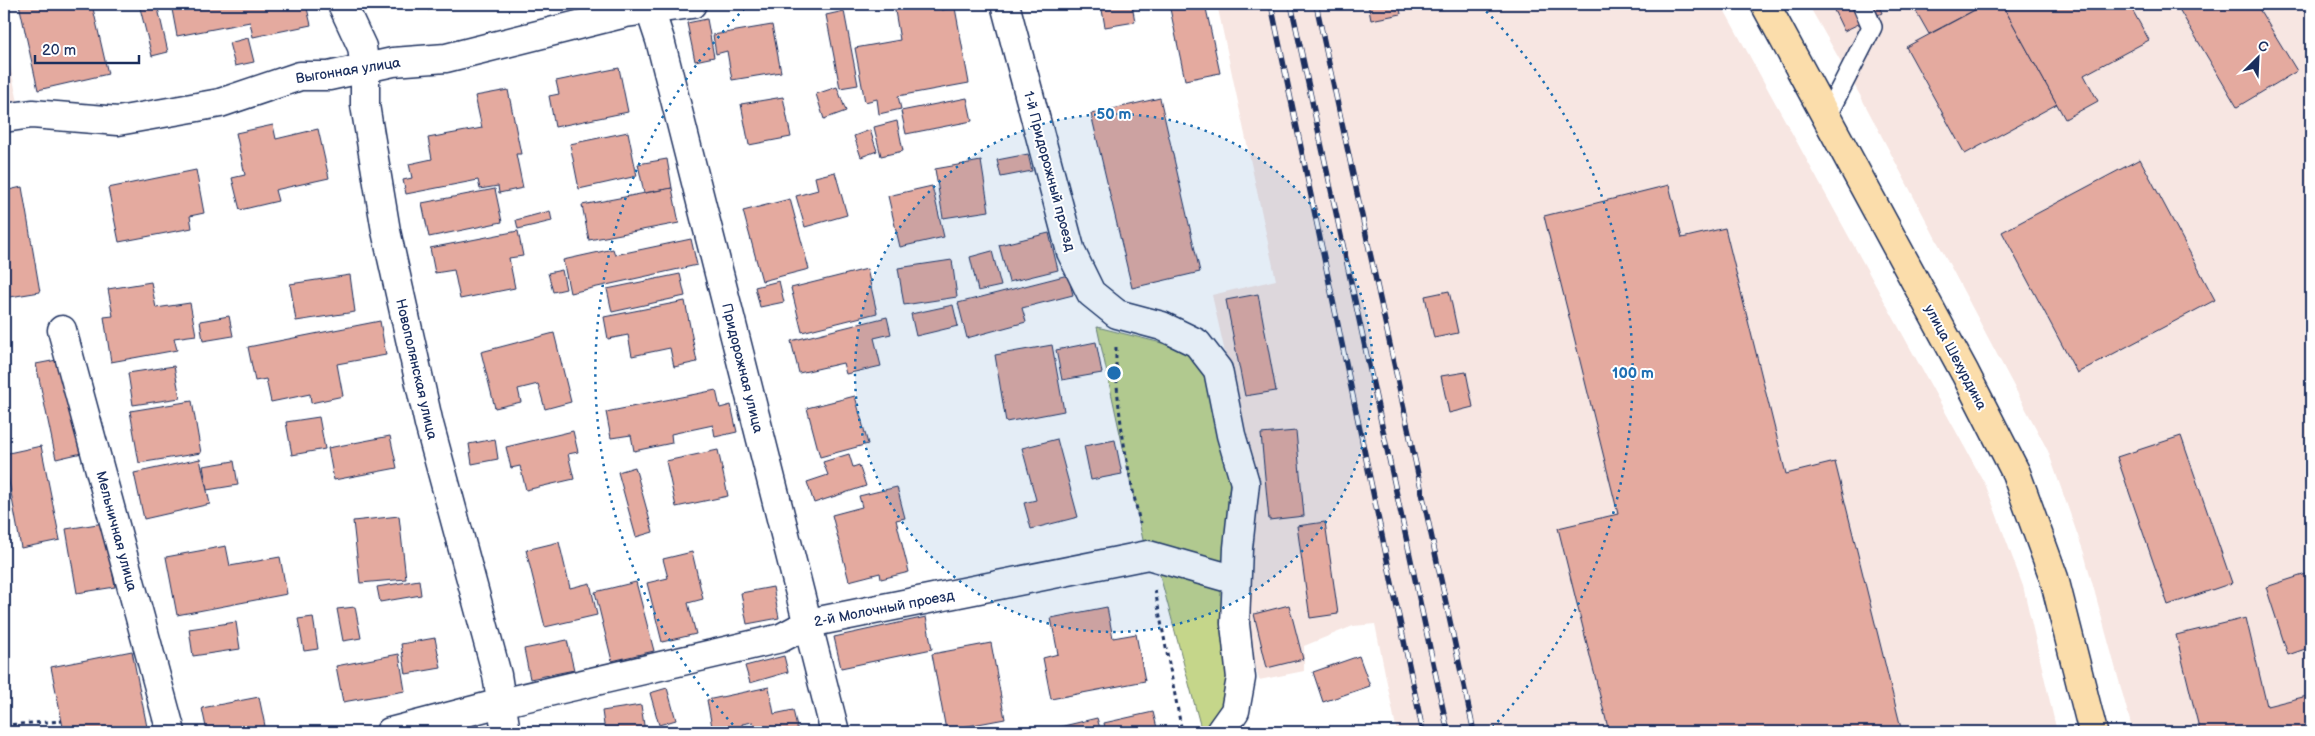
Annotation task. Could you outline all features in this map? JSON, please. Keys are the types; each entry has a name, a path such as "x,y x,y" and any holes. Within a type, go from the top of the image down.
{"main road":[{"name":"улица Шехурдина","path":"1765,4 1965,373 2016,473 2054,578 2093,732"}],"street":[{"name":"Новополянская улица","path":"342,4 362,47 365,69 365,105 386,231 429,424 497,675 506,732"},
{"name":"Выгонная улица","path":"4,118 32,114 118,121 220,103 300,76 329,76 393,62 446,58 649,7 692,4"},
{"name":"1-й Придорожный проезд","path":"1005,4 1071,252 1091,293 1117,314 1162,326 1197,343 1218,370 1231,435 1245,484 1236,580 1235,624 1241,678 1235,711 1220,732"},
{"name":"Придорожная улица","path":"649,7 660,40 809,623 814,653 835,732"},
{"name":"Мельничная улица","path":"62,330 172,732"},
{"name":"2-й Молочный проезд","path":"390,732 500,703 782,638 809,623 1148,555 1236,580"}],"lane":[{"path":"1826,118 1872,27 1862,4"}],"path":[{"path":"1252,6 1266,4"},
{"path":"4,725 62,721"}],"shaded area":[{"path":"1217,4 1721,4 1986,486 2023,586 2057,732 1397,732 1375,624 1353,626 1304,646 1304,671 1259,680 1245,626 1254,539 1253,476 1212,295 1276,280"},
{"path":"1808,4 2311,4 2311,732 2133,732 2084,553 2048,451 1861,97"},
{"path":"4,39 18,102 4,104"}],"green space":[{"path":"1097,327 1182,348 1207,373 1230,477 1220,622 1231,689 1224,708 1206,732 1202,732 1158,568 1143,540"}],"building":[{"path":"19,4 92,4 108,74 38,90"},
{"path":"139,4 157,4 168,52 152,56"},
{"path":"171,4 306,4 311,25 253,37 250,22 177,36"},
{"path":"427,4 456,4 428,10"},
{"path":"941,4 942,10 955,8 969,83 898,96 901,109 879,114 877,99 865,102 855,48 900,40 894,5"},
{"path":"1101,4 1132,4 1135,22 1105,27"},
{"path":"1169,4 1205,4 1220,73 1185,80"},
{"path":"1368,4 1399,4 1401,14 1371,20"},
{"path":"1831,4 1878,4 1882,13 1844,31"},
{"path":"1912,4 1986,4 1929,34"},
{"path":"1986,4 2002,4 2057,104 1965,154 1906,47"},
{"path":"2002,4 2129,4 2149,40 2084,75 2098,101 2065,119"},
{"path":"2176,4 2256,4 2297,71 2237,107"},
{"path":"844,11 858,85 840,88 826,15"},
{"path":"707,19 714,57 695,61 687,23"},
{"path":"772,25 781,72 732,80 727,51 716,54 713,35"},
{"path":"248,38 254,62 235,66 229,43"},
{"path":"619,68 628,112 555,127 549,96 559,94 556,81"},
{"path":"837,87 846,111 824,119 816,94"},
{"path":"508,90 521,154 516,154 523,188 499,193 498,186 480,189 478,180 406,194 403,180 412,178 409,164 432,159 428,138 482,128 475,96"},
{"path":"783,97 791,137 749,145 741,104"},
{"path":"967,98 972,121 906,134 901,111"},
{"path":"1160,98 1200,272 1132,288 1091,114"},
{"path":"897,121 903,151 881,156 874,127"},
{"path":"273,125 276,139 318,129 329,178 275,190 278,201 240,210 232,178 245,175 236,133"},
{"path":"870,130 877,151 861,157 854,136"},
{"path":"628,132 637,176 579,189 570,144"},
{"path":"1028,154 1032,171 1001,177 997,160"},
{"path":"667,159 672,188 644,193 638,164"},
{"path":"2140,159 2215,300 2077,373 2002,232"},
{"path":"981,161 989,211 943,218 935,169"},
{"path":"196,170 204,213 190,216 192,228 119,242 108,188"},
{"path":"835,172 847,215 805,227 796,196 818,190 815,177"},
{"path":"1669,185 1682,238 1725,228 1786,474 1835,462 1902,732 1609,732 1558,528 1618,514 1544,216"},
{"path":"932,186 944,237 900,247 888,196"},
{"path":"22,187 40,292 4,298 4,191"},
{"path":"672,188 679,223 589,240 582,205"},
{"path":"495,189 502,222 429,237 422,203"},
{"path":"790,199 809,269 762,281 743,211"},
{"path":"550,211 552,221 518,229 516,220"},
{"path":"518,231 523,256 509,258 515,288 460,299 454,270 435,273 430,248"},
{"path":"1049,233 1058,270 1009,282 999,245"},
{"path":"691,239 697,265 570,293 563,260 613,249 615,255"},
{"path":"992,251 1001,286 978,291 970,257"},
{"path":"952,260 957,297 904,305 898,268"},
{"path":"867,269 877,313 802,332 791,288"},
{"path":"562,270 566,289 553,292 548,273"},
{"path":"680,274 685,296 612,312 607,289"},
{"path":"350,275 355,312 296,321 290,284"},
{"path":"1068,275 1073,295 1022,308 1026,322 967,338 958,303"},
{"path":"779,281 784,302 760,307 755,287"},
{"path":"151,282 156,308 190,303 196,335 174,338 177,350 111,362 104,317 113,316 108,289"},
{"path":"1449,291 1458,333 1434,338 1425,296"},
{"path":"1258,294 1276,391 1245,396 1226,300"},
{"path":"685,301 697,362 674,367 670,348 632,356 628,335 608,339 604,317"},
{"path":"953,305 958,326 916,336 911,314"},
{"path":"229,316 233,336 203,341 200,321"},
{"path":"887,317 891,334 874,338 881,366 846,374 843,363 799,373 791,341"},
{"path":"380,321 386,355 337,364 343,396 311,403 310,394 271,402 266,379 255,381 248,347"},
{"path":"554,333 571,402 545,409 538,384 518,389 521,402 495,408 481,352"},
{"path":"1096,342 1102,373 1062,380 1056,350"},
{"path":"1052,345 1064,411 1006,422 995,355"},
{"path":"62,359 82,453 56,459 36,364"},
{"path":"174,366 180,398 133,405 128,373"},
{"path":"1466,372 1473,407 1449,413 1441,376"},
{"path":"716,390 720,408 731,405 737,432 715,437 713,425 671,434 672,443 634,451 631,435 611,438 606,412"},
{"path":"855,396 868,444 820,457 807,408"},
{"path":"192,401 201,453 139,463 130,411"},
{"path":"319,417 325,449 292,455 286,422"},
{"path":"573,431 578,452 568,454 574,479 526,490 520,466 511,468 506,447"},
{"path":"1296,431 1304,516 1269,520 1261,434"},
{"path":"390,436 397,468 334,480 328,448"},
{"path":"2181,436 2232,583 2168,605 2117,457"},
{"path":"495,439 498,459 472,464 469,444"},
{"path":"1057,439 1078,517 1031,529 1024,503 1036,500 1022,448"},
{"path":"1115,440 1122,474 1091,480 1084,446"},
{"path":"41,446 60,540 21,548 4,454"},
{"path":"718,450 728,496 676,507 666,461"},
{"path":"849,454 853,467 859,465 866,486 814,503 807,482 828,475 823,462"},
{"path":"200,459 210,504 144,519 134,473"},
{"path":"234,461 238,485 207,490 203,466"},
{"path":"635,467 653,532 636,537 618,472"},
{"path":"897,487 905,518 896,520 909,572 881,579 880,573 849,581 832,515 862,507 859,496"},
{"path":"399,516 406,579 360,583 353,521"},
{"path":"1325,522 1338,614 1310,618 1297,526"},
{"path":"104,523 115,587 77,593 66,529"},
{"path":"559,542 570,588 590,583 597,615 545,627 526,550"},
{"path":"226,546 230,566 280,557 287,594 177,615 166,557"},
{"path":"692,552 703,599 688,603 696,634 662,642 647,583 668,578 663,559"},
{"path":"2309,573 2311,579 2311,647 2288,655 2266,587"},
{"path":"419,580 421,595 380,602 377,587"},
{"path":"636,582 654,651 612,661 595,592"},
{"path":"773,587 779,618 747,624 741,593"},
{"path":"1289,605 1303,659 1267,668 1254,614"},
{"path":"355,607 361,638 343,641 337,609"},
{"path":"1107,607 1113,638 1136,634 1145,681 1051,699 1043,658 1058,654 1051,618"},
{"path":"313,617 318,649 304,651 298,619"},
{"path":"926,617 932,649 841,668 834,637"},
{"path":"2246,618 2267,706 2311,695 2311,732 2200,732 2176,635"},
{"path":"236,622 240,649 193,656 189,629"},
{"path":"435,638 441,668 406,674 401,644"},
{"path":"567,640 574,670 530,679 524,649"},
{"path":"991,643 1005,719 946,730 932,654"},
{"path":"132,651 148,732 64,732 51,667"},
{"path":"399,654 405,691 343,702 336,666"},
{"path":"784,656 788,672 750,683 745,666"},
{"path":"1359,656 1370,686 1323,702 1313,672"},
{"path":"769,687 774,714 793,710 798,732 755,732 753,722 742,724 743,732 713,732 707,700"},
{"path":"667,688 676,720 659,725 650,693"},
{"path":"259,697 265,726 232,732 207,732 202,708"},
{"path":"641,705 645,732 605,732 602,711"},
{"path":"1153,712 1158,732 1106,732 1104,723"},
{"path":"1097,718 1101,732 1048,732 1047,730"},
{"path":"1993,727 1994,732 1969,732"}],"railway":[{"path":"1271,4 1423,732"},
{"path":"1291,4 1448,732"},
{"path":"1316,4 1474,732"}]}
